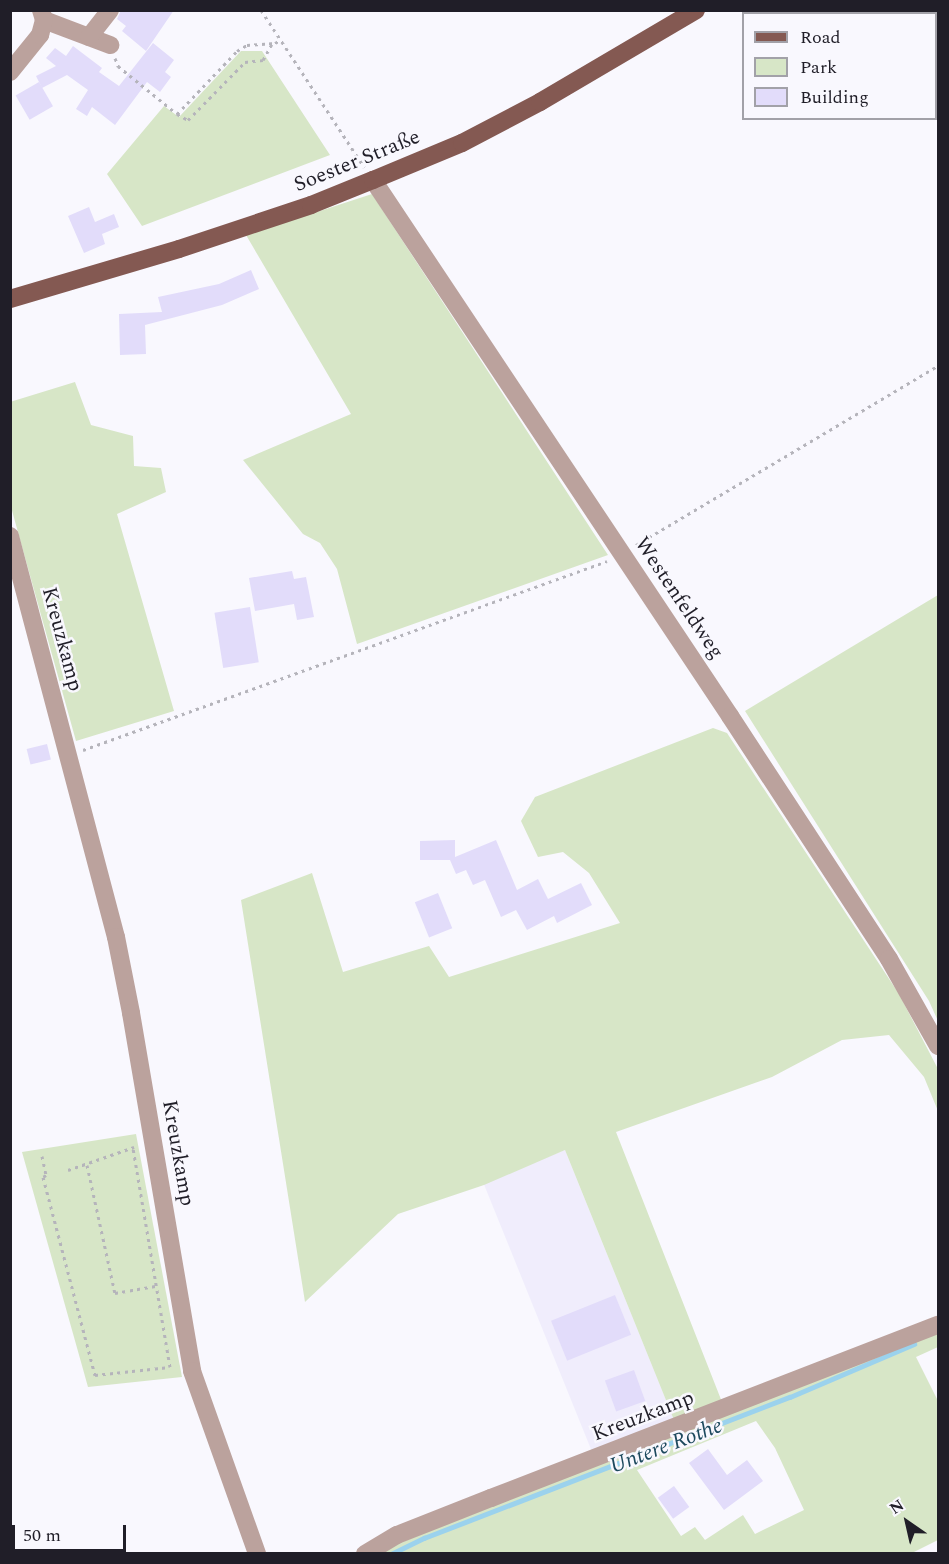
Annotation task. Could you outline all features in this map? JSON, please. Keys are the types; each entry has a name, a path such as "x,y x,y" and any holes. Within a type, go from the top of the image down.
{"main road":[{"name":"Soester Straße","path":"10,299 179,249 311,205 373,180 462,142 540,102 696,10"}],"street":[{"path":"89,37 110,10"},
{"path":"10,72 40,35 43,15 110,45"},
{"name":"Westenfeldweg","path":"373,180 624,555 889,958 939,1046"},
{"name":"Kreuzkamp","path":"10,536 70,754 116,937 192,1371 256,1554"},
{"name":"Kreuzkamp","path":"365,1554 397,1535 939,1325"}],"path":[{"path":"261,10 373,180"},
{"path":"177,114 237,51 247,45 281,40"},
{"path":"110,45 118,66 177,114 188,120 245,62 263,60 272,43"},
{"path":"70,754 624,555 638,543 939,366"},
{"path":"68,1170 153,1141"},
{"path":"42,1156 46,1175 43,1177 94,1376 170,1367 133,1148"},
{"path":"87,1165 115,1293 155,1286"}],"shaded area":[{"path":"565,1150 674,1420 592,1453 483,1183"}],"green space":[{"path":"241,51 262,51 330,155 142,226 107,174 164,106 179,117"},
{"path":"372,194 608,555 357,644 337,569 320,543 303,534 243,460 351,414 246,235"},
{"path":"75,382 91,425 133,436 134,466 161,468 166,492 117,514 174,711 76,741 11,507 10,402"},
{"path":"938,595 938,1021 929,1001 745,711"},
{"path":"713,728 727,733 899,994 938,1069 938,1111 924,1077 889,1035 842,1040 772,1077 616,1132 722,1402 674,1420 565,1150 484,1185 398,1214 305,1302 241,900 312,873 343,972 429,946 449,977 620,923 589,873 563,852 538,857 521,821 535,797"},
{"path":"136,1134 182,1377 88,1387 22,1152"},
{"path":"938,1328 938,1347 916,1357 938,1401 938,1540 912,1553 372,1554","holes":["756,1421 775,1448 804,1510 755,1534 743,1515 705,1540 695,1527 681,1536 637,1470"]}],"building":[{"path":"121,10 174,10 146,51 122,31 126,26 117,19"},
{"path":"153,43 174,60 165,72 171,77 160,92 147,82 115,125 92,107 87,116 76,109 88,90 67,75 42,88 36,76 56,66 46,58 55,48 66,56 73,46 102,68 99,72 119,86"},
{"path":"39,82 53,106 30,120 16,96"},
{"path":"89,207 95,222 114,214 119,227 102,234 105,244 84,253 68,216"},
{"path":"251,270 259,289 222,305 145,325 146,354 120,355 119,314 162,312 158,297 219,284"},
{"path":"292,571 294,579 306,577 314,617 297,620 294,604 255,611 249,578"},
{"path":"250,607 259,662 223,668 214,613"},
{"path":"47,744 51,760 30,765 27,749"},
{"path":"455,840 455,857 496,840 517,890 538,879 548,899 581,883 592,905 557,923 554,916 527,930 516,910 501,917 485,880 473,885 466,870 456,874 450,860 420,860 420,841"},
{"path":"438,893 452,928 429,938 415,902"},
{"path":"615,1295 631,1335 567,1361 551,1321"},
{"path":"634,1370 645,1401 616,1412 605,1381"},
{"path":"708,1449 727,1475 747,1460 763,1481 724,1510 689,1463"},
{"path":"674,1486 689,1507 673,1519 658,1498"}],"waterway":[{"name":"Untere Rothe","path":"391,1554 424,1538 790,1397 914,1344"}]}
